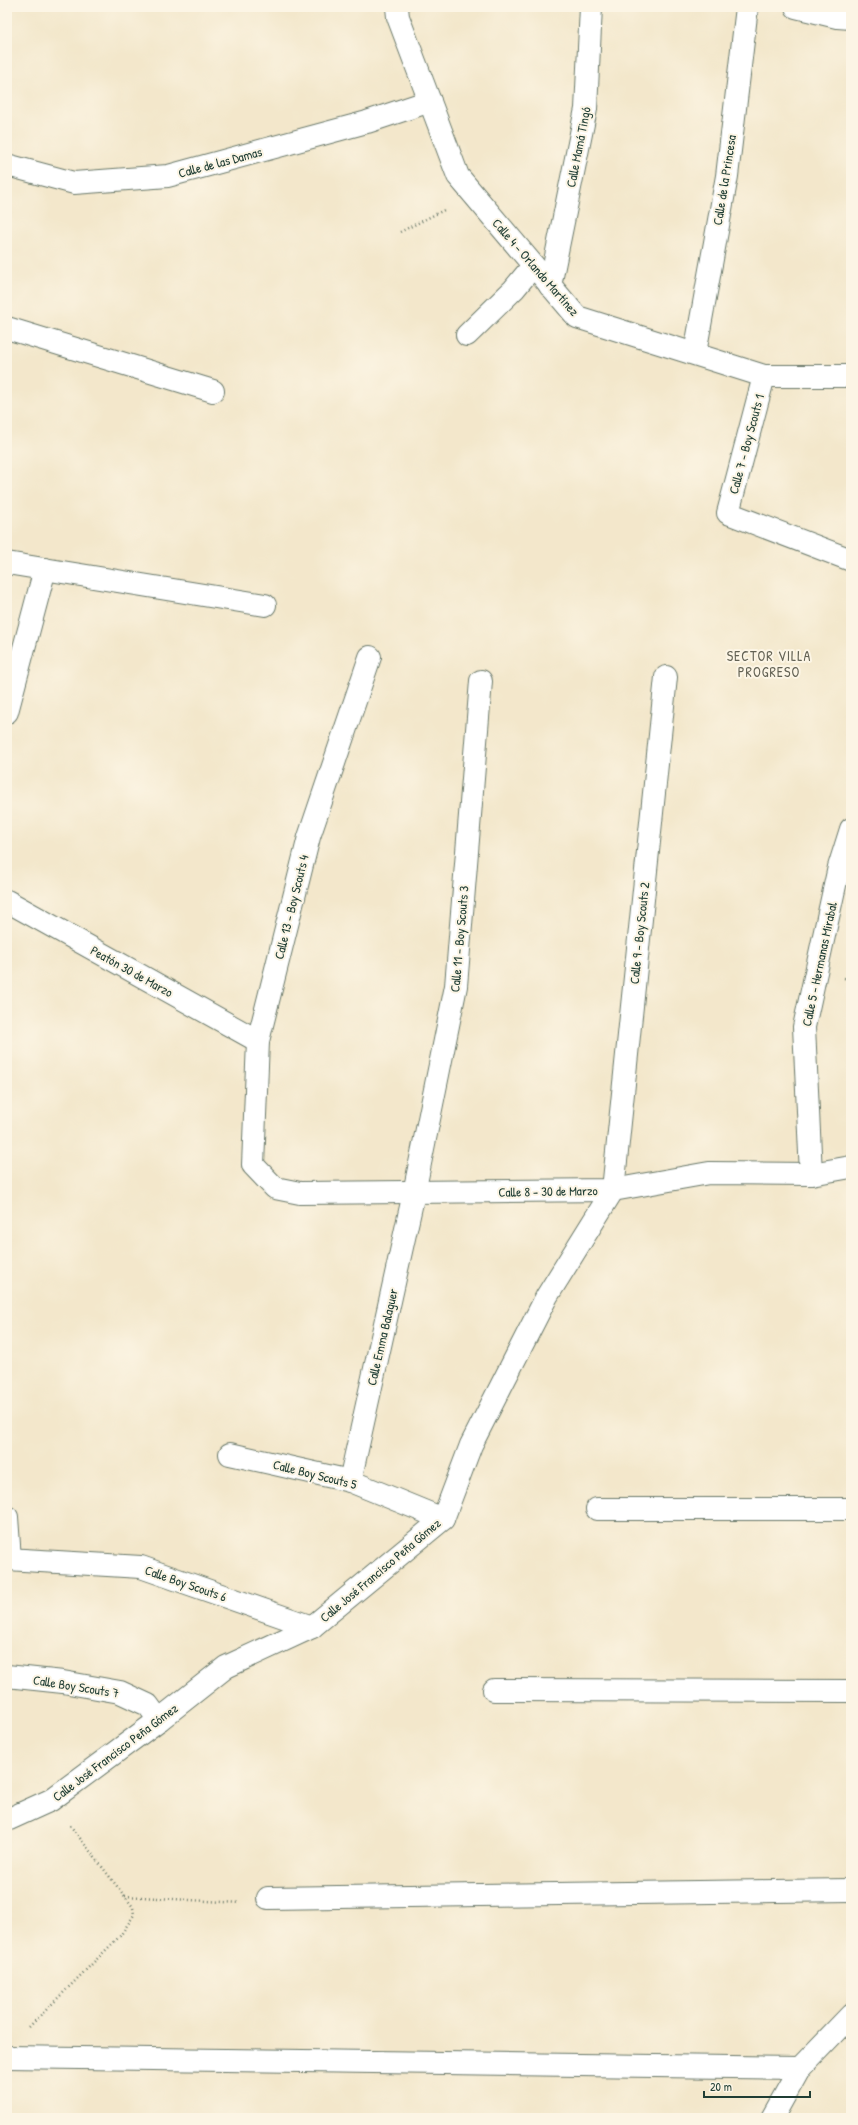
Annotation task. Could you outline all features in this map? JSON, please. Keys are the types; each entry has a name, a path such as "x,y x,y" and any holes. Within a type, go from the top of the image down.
{"street":[{"name":"Calle 4 - Orlando Martínez","path":"397,7 398,17 458,176 576,317 695,353 764,376 851,376"},
{"name":"Calle Mamá Tingó","path":"550,286 586,109 591,7"},
{"name":"Calle de la Princesa","path":"695,353 727,176 747,7"},
{"path":"796,7 837,17 851,18"},
{"name":"Calle de las Damas","path":"7,165 74,183 168,176 367,122 430,101"},
{"path":"467,335 514,289 533,266"},
{"path":"7,328 213,391"},
{"name":"Calle 7 - Boy Scouts 1","path":"764,376 728,513 851,560"},
{"path":"7,563 265,605"},
{"path":"7,712 13,667 45,570"},
{"name":"Calle 13 - Boy Scouts 4","path":"253,1165 258,1041 308,837 370,657"},
{"name":"Calle 9 - Boy Scouts 2","path":"613,1190 666,677"},
{"name":"Calle 11 - Boy Scouts 3","path":"414,1193 456,986 481,680"},
{"name":"Calle 5 - Hermanas Mirabal","path":"811,1174 804,1027 839,867 851,828"},
{"name":"Peatón 30 de Marzo","path":"7,901 258,1041"},
{"name":"Calle 8 - 30 de Marzo","path":"253,1165 275,1188 300,1193 613,1190 708,1173 811,1174 851,1167"},
{"name":"Calle José Francisco Peña Gómez","path":"7,1820 51,1800 159,1720 226,1667 312,1627 442,1519 470,1445 543,1303 613,1190"},
{"name":"Calle Emma Balaguer","path":"350,1481 414,1193"},
{"name":"Calle Boy Scouts 5","path":"230,1454 350,1481 442,1519"},
{"path":"597,1509 851,1509"},
{"path":"7,1517 9,1559"},
{"name":"Calle Boy Scouts 6","path":"9,1559 141,1567 312,1627"},
{"name":"Calle Boy Scouts 7","path":"7,1676 63,1682 120,1692 148,1705 159,1720"},
{"path":"494,1690 851,1691"},
{"path":"268,1898 851,1890"},
{"path":"772,2118 800,2068 851,2015"},
{"path":"7,2056 800,2068"}],"path":[{"path":"400,232 474,195"},
{"path":"24,2032 120,1936 134,1915 133,1907 51,1800"},
{"path":"124,1896 244,1904 268,1898"}],"district":[{"name":"SECTOR VILLA PROGRESO","path":"769,664"}]}
